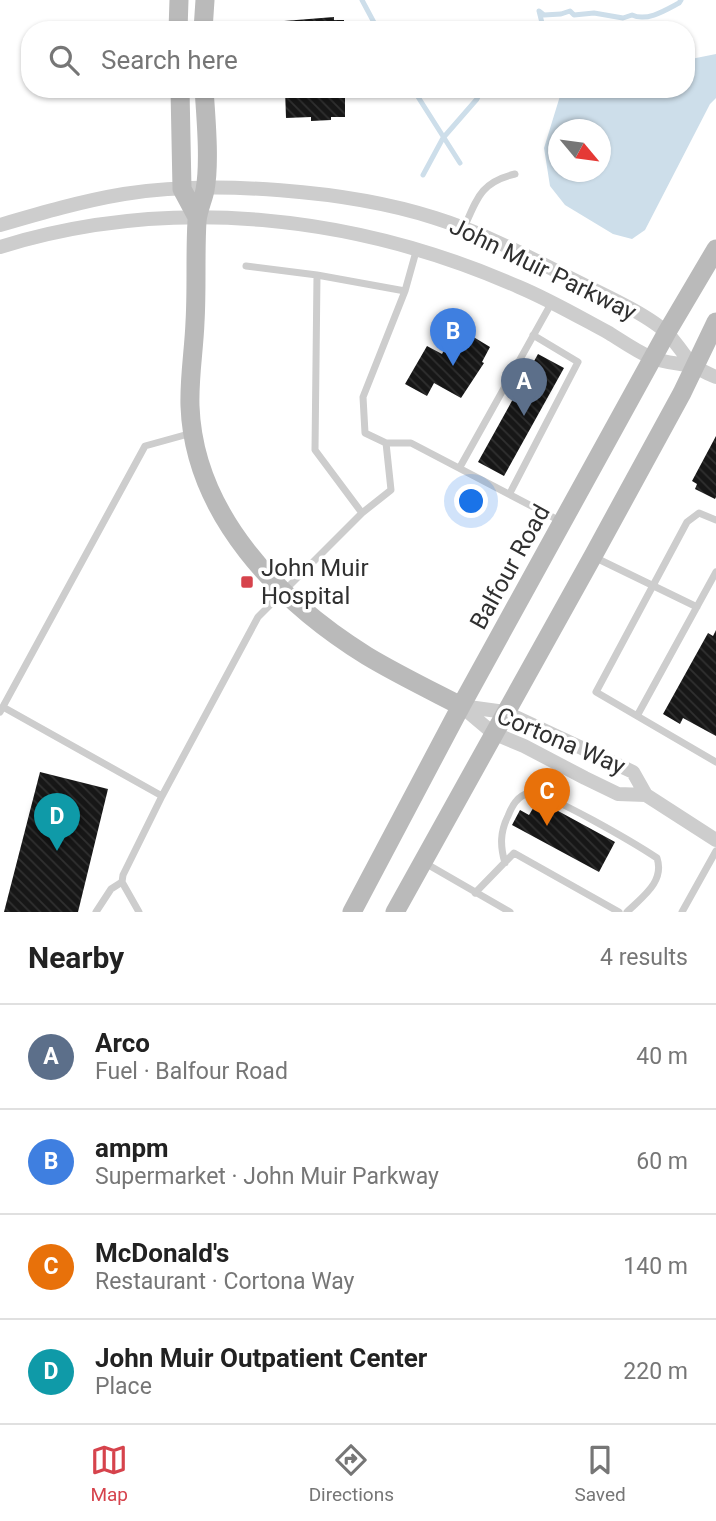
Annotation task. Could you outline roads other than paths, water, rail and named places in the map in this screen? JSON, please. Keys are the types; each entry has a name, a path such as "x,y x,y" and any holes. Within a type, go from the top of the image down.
{"main road":[{"path":"178,21 179,0"},
{"path":"204,21 205,0"},
{"path":"180,98 182,189 197,217"},
{"path":"205,98 206,189 197,217 196,318 190,388 193,433 205,476 227,524 261,567 317,620 368,657 461,706"},
{"name":"Balfour Road","path":"352,912 461,706 652,358 716,249"},
{"path":"395,912 593,556 716,323"}],"street":[{"name":"John Muir Parkway","path":"0,225 98,199 151,191 206,189 296,192 345,198 433,217 464,228 548,267 648,319 667,332 694,367"},
{"name":"John Muir Parkway","path":"0,247 90,224 154,218 197,217 300,224 372,236 465,265 552,302 652,358 694,367 716,377"},
{"name":"Cortona Way","path":"461,706 505,712 633,772 646,795 716,840"},
{"name":"Cortona Way","path":"461,706 494,733 618,794 646,795"}],"lane":[{"path":"464,228 485,187 497,178 515,174"},
{"path":"417,248 405,291 363,397 365,433 386,443 411,443 563,522"},
{"path":"246,266 317,275 405,291"},
{"path":"317,275 315,450 362,513"},
{"path":"460,467 552,302"},
{"path":"510,493 578,362 533,335"},
{"path":"162,796 1,709 145,446 193,433"},
{"path":"96,912 111,889 122,882 129,860 258,617 362,513 391,490 386,443"},
{"path":"716,520 699,513 687,522 596,692 716,762"},
{"path":"593,556 696,607"},
{"path":"637,716 716,572"},
{"path":"505,863 501,849 502,827 518,798 536,793 561,803 657,858 660,873 653,887 627,912"},
{"path":"682,912 716,851"},
{"path":"475,893 514,853 619,912"},
{"path":"421,861 505,911"},
{"path":"122,882 139,912"}],"water":[{"path":"716,54 716,98 710,104 645,230 632,239 613,234 565,205 549,182 611,182 611,119 553,119 559,98 695,98 695,58"},
{"path":"548,135 548,173 544,148"}],"waterway":[{"path":"362,0 373,21"},
{"path":"542,21 539,11 544,15 570,11 574,15 594,13 623,18 632,15 644,17 662,12 681,0"},
{"path":"419,98 460,163"},
{"path":"423,175 443,138 478,98"}],"place":[{"name":"ampm","path":"453,366"},
{"name":"Arco","path":"524,416"},
{"name":"John Muir Hospital","path":"247,582"},
{"name":"McDonald's","path":"547,826"},
{"name":"John Muir Outpatient Center","path":"57,851"}]}
